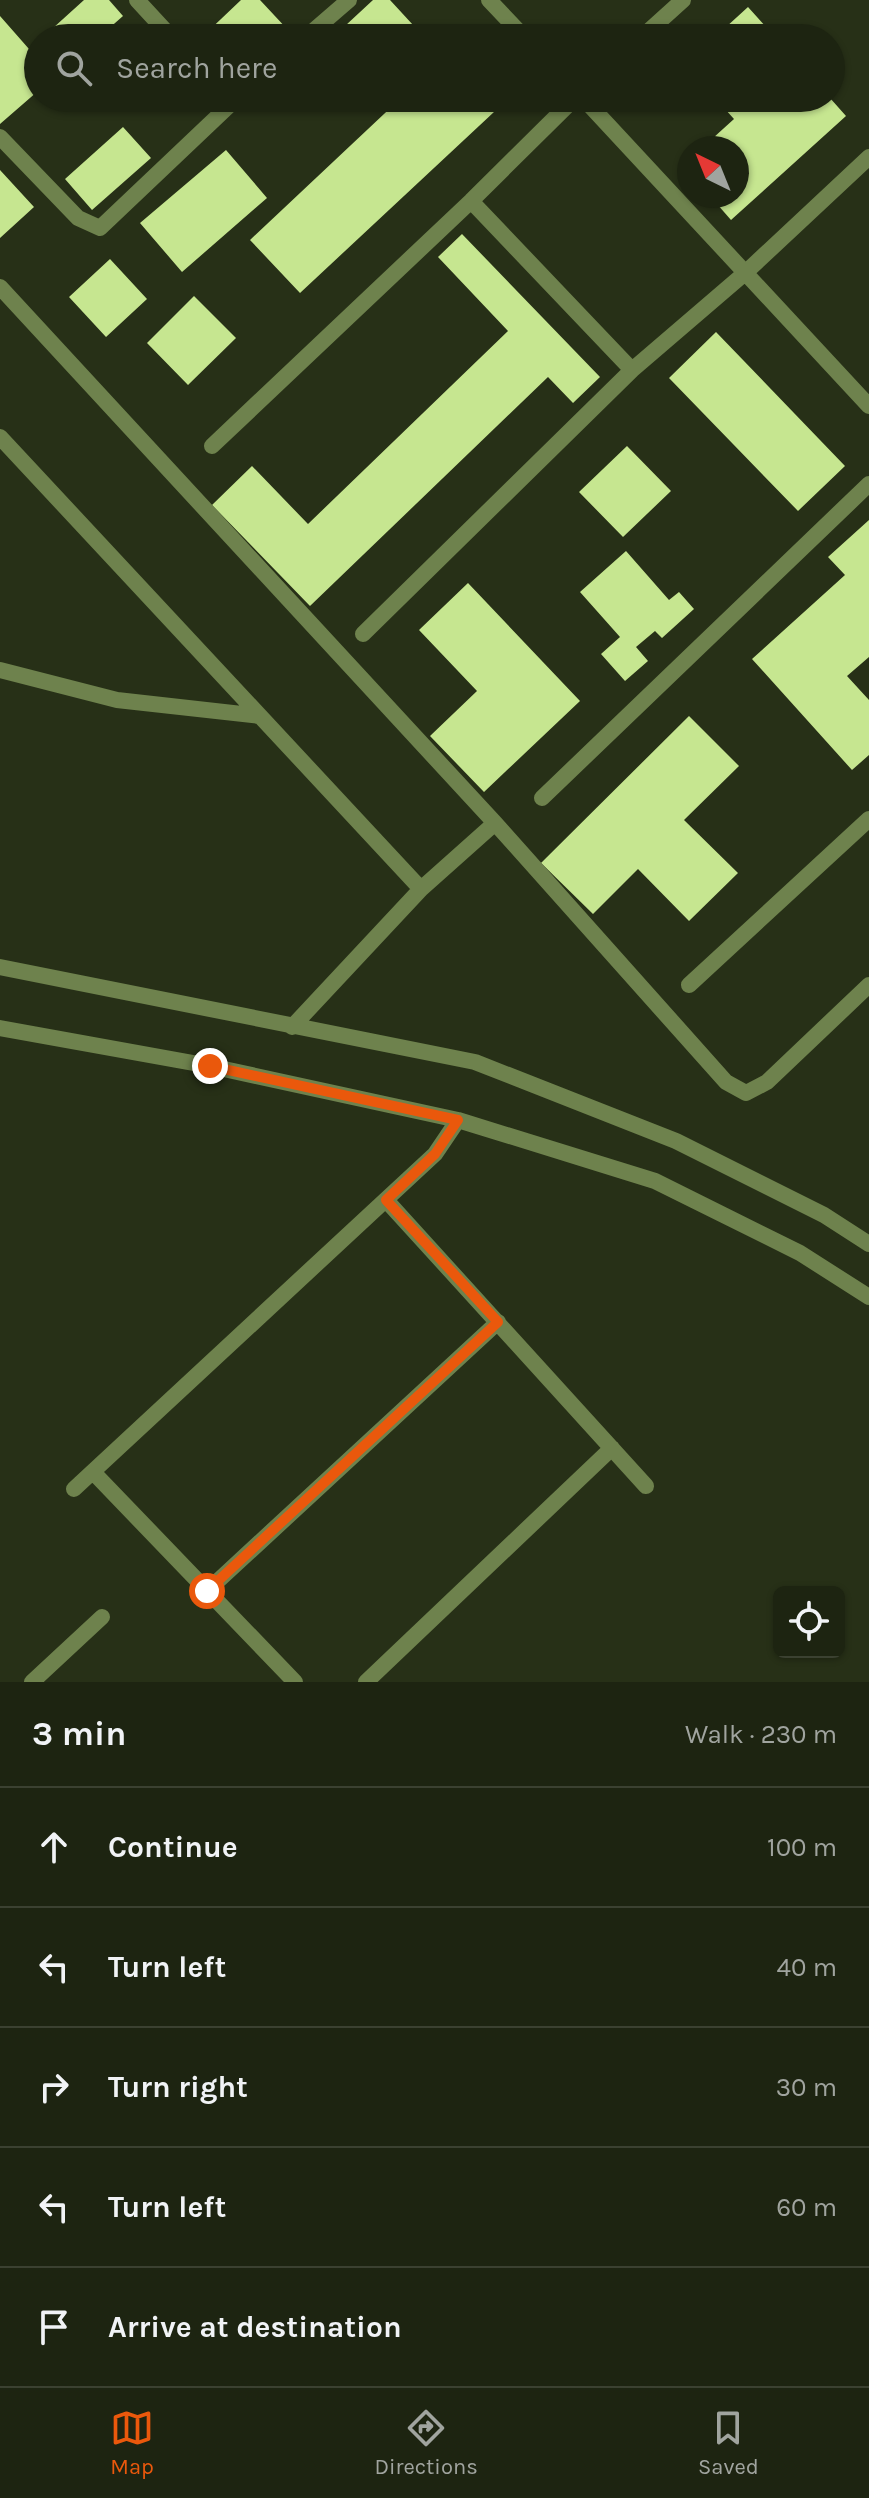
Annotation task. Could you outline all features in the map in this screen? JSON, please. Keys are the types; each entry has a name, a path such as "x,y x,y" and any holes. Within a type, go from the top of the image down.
{"street":[{"path":"137,0 159,24"},
{"path":"321,24 349,0"},
{"path":"489,0 512,24"},
{"path":"656,24 683,0"},
{"path":"0,137 78,218 100,228 219,112"},
{"path":"212,446 561,112"},
{"path":"596,112 869,406"},
{"path":"363,634 632,370 745,273 869,157"},
{"path":"471,201 632,370"},
{"path":"0,287 495,823 726,1082 746,1093 767,1082 869,985"},
{"path":"0,437 421,889"},
{"path":"542,798 869,484"},
{"path":"0,670 117,700 260,716"},
{"path":"689,985 869,819"},
{"path":"292,1027 421,889 495,823"},
{"path":"0,967 475,1062 676,1141 824,1215 869,1244"},
{"path":"0,1028 210,1066 458,1120 655,1181 800,1253 869,1297"},
{"path":"74,1489 435,1154 458,1120"},
{"path":"386,1200 646,1486"},
{"path":"207,1591 498,1322"},
{"path":"366,1682 612,1448"},
{"path":"93,1472 295,1682"},
{"path":"32,1682 102,1617"}],"building":[{"path":"84,0 109,0 123,16 114,24 57,24"},
{"path":"241,0 260,0 282,24 216,24"},
{"path":"373,0 390,0 412,24 347,24"},
{"path":"748,7 763,24 729,24"},
{"path":"0,16 24,43 24,103 0,124"},
{"path":"386,112 494,112 300,293 250,240"},
{"path":"728,112 842,112 846,116 749,204 749,136 715,136 734,119"},
{"path":"123,127 151,158 92,210 65,179"},
{"path":"226,150 267,198 182,272 140,223"},
{"path":"0,170 34,207 0,238"},
{"path":"720,208 744,208 731,220"},
{"path":"462,234 600,377 573,403 548,377 310,606 212,505 252,466 308,524 508,331 438,257"},
{"path":"110,259 147,299 106,337 69,297"},
{"path":"194,296 236,338 188,385 147,343"},
{"path":"716,332 845,466 798,511 669,378"},
{"path":"627,446 671,491 623,537 579,492"},
{"path":"869,520 869,657 847,676 869,700 869,755 852,770 752,659 845,575 828,557"},
{"path":"626,551 669,600 679,592 694,609 662,638 655,631 636,647 648,661 625,681 601,654 620,637 580,592"},
{"path":"468,583 580,701 484,792 430,736 477,691 419,630"},
{"path":"689,716 739,766 684,820 738,873 689,921 638,869 593,914 541,863"}],"route":[{"path":"207,1591 498,1322 386,1200 435,1154 458,1120 210,1066"}]}
